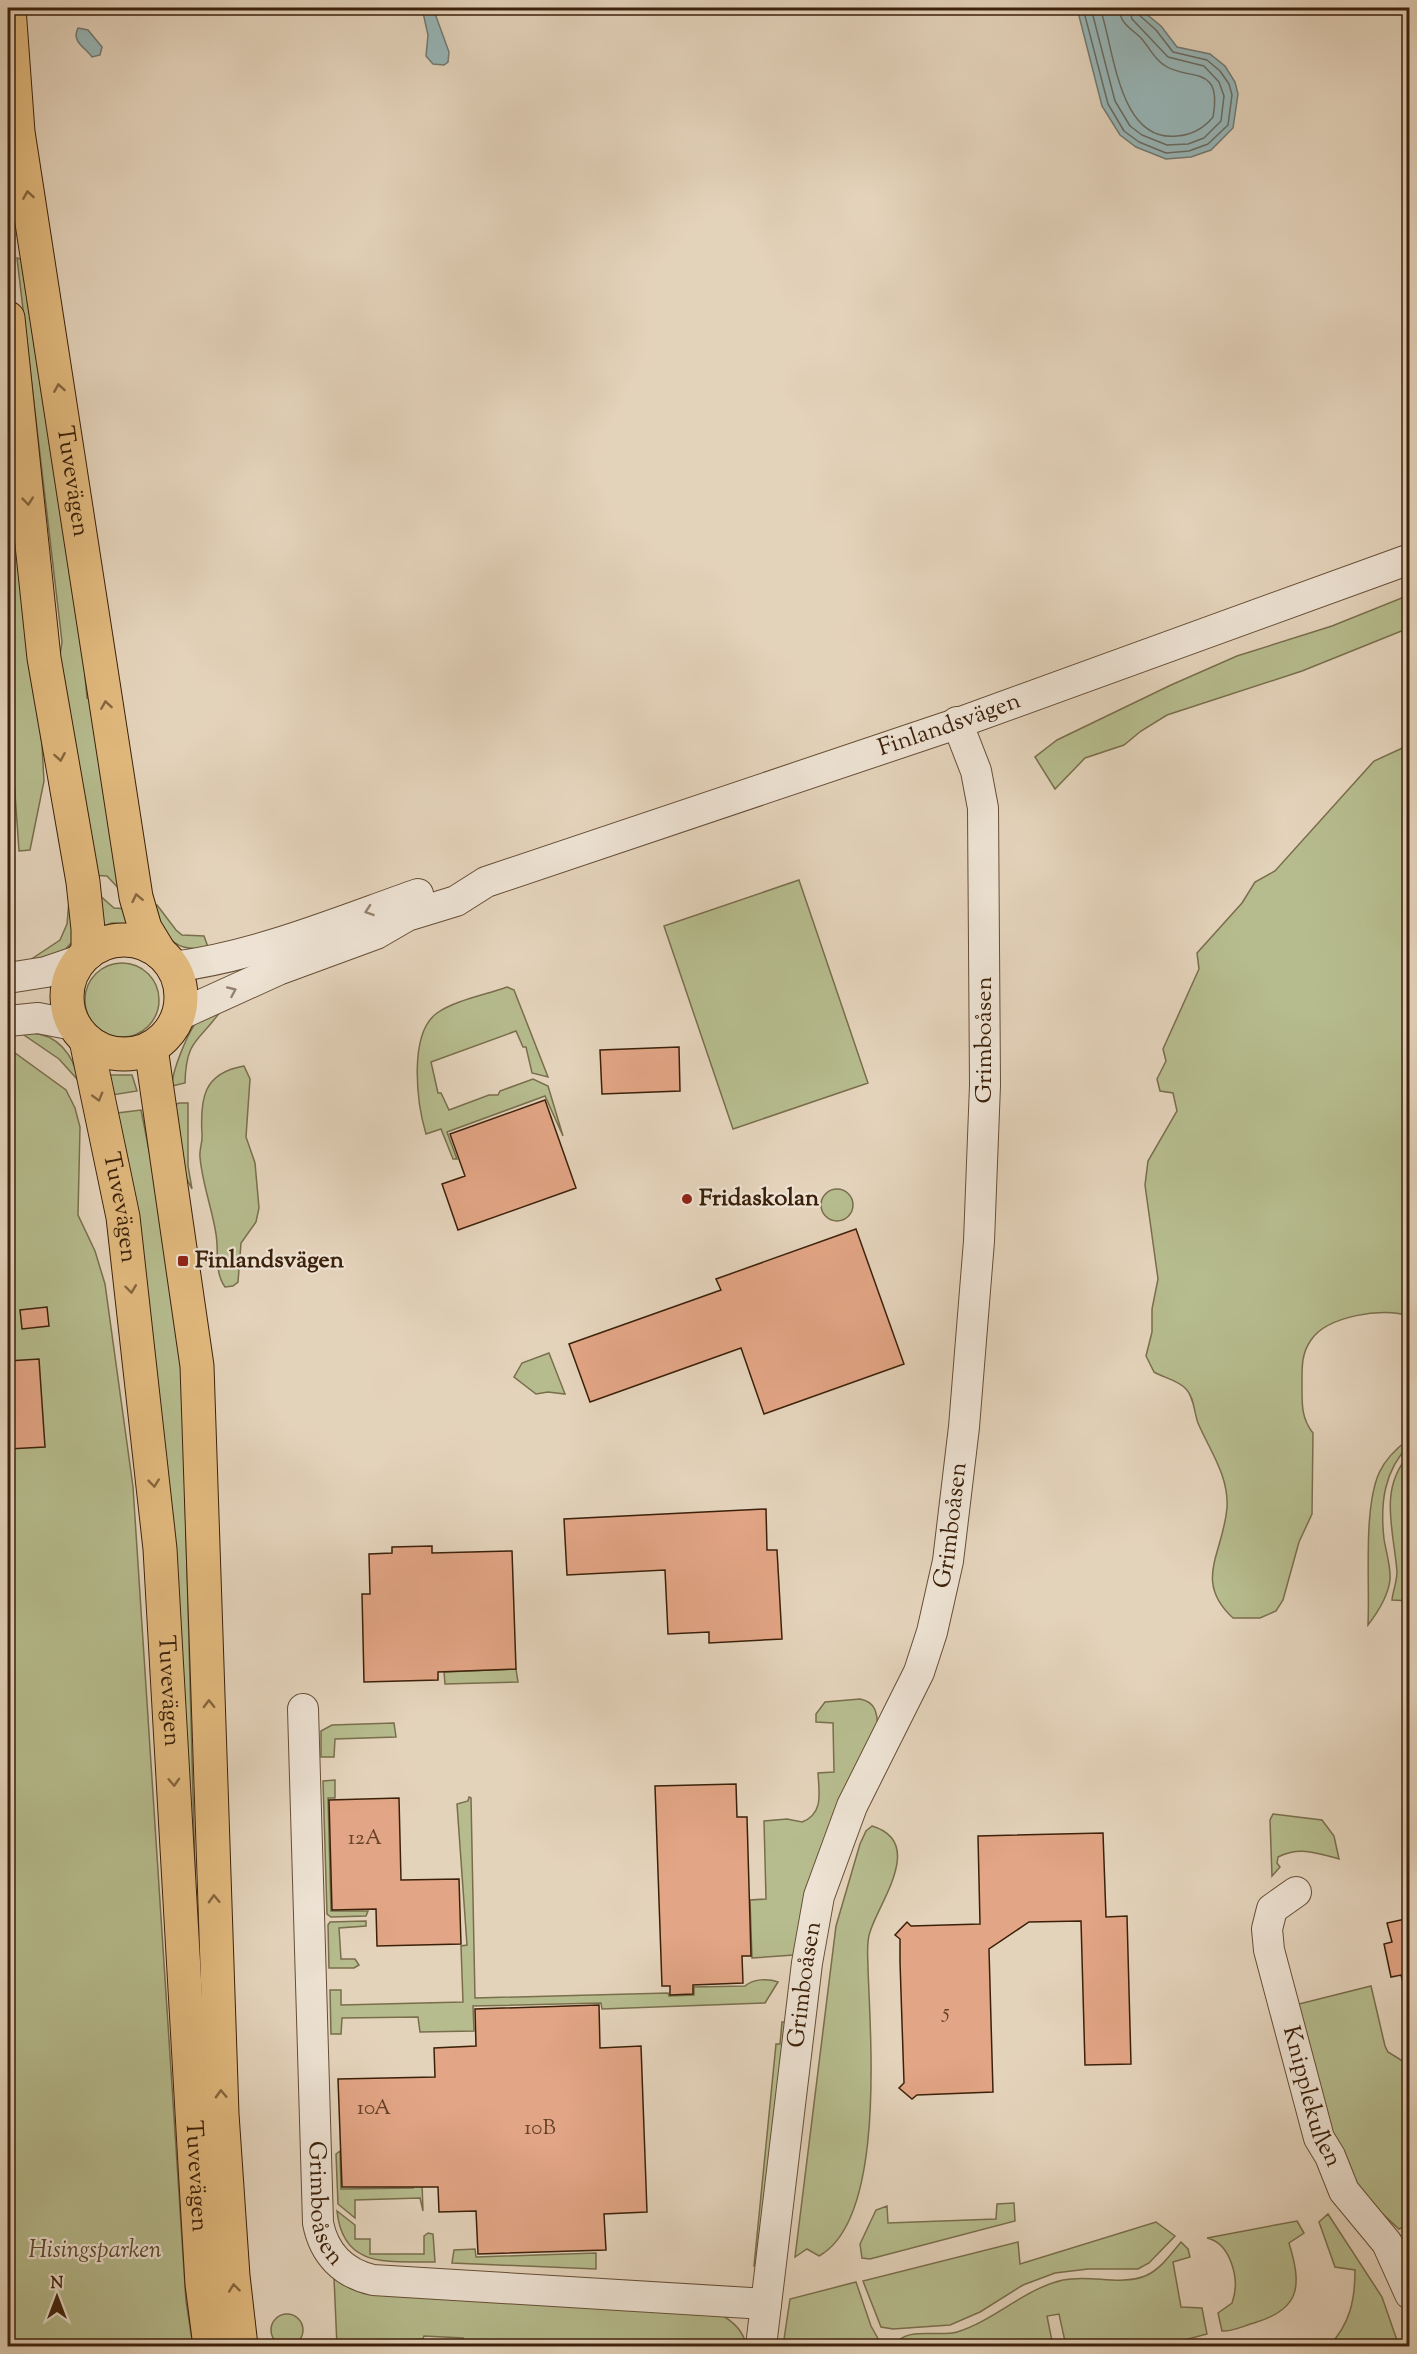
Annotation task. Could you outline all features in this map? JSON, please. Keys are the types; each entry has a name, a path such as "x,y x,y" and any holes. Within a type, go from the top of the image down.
{"main road":[{"name":"Tuvevägen","path":"9,8 18,132 133,874 145,928 166,959 182,993 179,1015"},
{"name":"Tuvevägen","path":"8,318 44,658 83,882 88,929 84,957 70,980 67,1004 80,1033 123,1217 159,1537 195,2165 210,2346"},
{"path":"84,957 107,943 128,940 166,959"},
{"path":"80,1033 101,1050 117,1054 135,1054 151,1048 165,1038 179,1015"},
{"name":"Tuvevägen","path":"151,1048 197,1366 222,2114 233,2276 241,2346"}],"street":[{"name":"Finlandsvägen","path":"179,1015 278,970 376,934 407,916 456,901 486,882 957,722 1410,559"},
{"name":"Grimboåsen","path":"761,2346 805,1974 819,1896 852,1806 919,1672 942,1593 955,1507 978,1264 986,1084 983,808 976,771 957,722"},
{"name":"Finlandsvägen","path":"166,959 220,960 296,937 448,884 486,882"},
{"path":"8,978 46,972 84,957"},
{"path":"8,1021 38,1018 80,1033"},
{"name":"Grimboåsen","path":"303,1709 318,2223 322,2242 329,2253 346,2270 373,2280 766,2304"},
{"name":"Knipplekullen","path":"1296,1892 1272,1909 1267,1929 1269,1950 1319,2138 1330,2156 1344,2191 1387,2243 1410,2294"}],"green space":[{"path":"17,258 21,259 84,664 87,698 92,699 122,892 107,876 89,875 57,675 62,642"},
{"path":"8,444 42,745 44,781 30,850 19,851 12,751 8,748"},
{"path":"1409,595 1409,628 1302,671 1167,715 1124,745 1085,758 1055,789 1035,757 1057,740 1237,656 1332,626"},
{"path":"1409,745 1409,1316 1398,1313 1371,1313 1342,1319 1319,1332 1308,1345 1303,1361 1302,1398 1304,1416 1313,1433 1312,1514 1299,1542 1283,1600 1276,1611 1260,1618 1233,1618 1221,1605 1212,1579 1227,1508 1222,1474 1198,1423 1189,1392 1179,1383 1154,1372 1146,1356 1152,1332 1152,1309 1158,1279 1145,1185 1148,1161 1177,1111 1173,1093 1160,1091 1157,1079 1166,1061 1163,1049 1199,969 1197,953 1242,903 1255,882 1275,871 1374,761"},
{"path":"799,880 868,1083 733,1129 664,926"},
{"path":"97,893 114,908 129,909 130,924 112,923 98,928"},
{"path":"69,901 75,939 60,955 27,962 60,940 67,924"},
{"path":"157,905 182,935 204,936 208,947 185,948 170,939 148,906"},
{"path":"122,963 136,966 148,974 156,986 159,1000 156,1014 148,1026 136,1034 122,1037 108,1034 96,1026 88,1014 85,1000 88,986 96,974 108,966"},
{"path":"507,987 514,990 548,1077 532,1073 526,1047 523,1047 516,1031 431,1062 438,1093 441,1093 449,1110 489,1095 498,1095 500,1091 533,1079 548,1086 563,1136 545,1096 447,1132 457,1159 453,1159 441,1129 426,1134 420,1105 417,1070 422,1037 428,1023 445,1008"},
{"path":"222,1009 191,1048 185,1083 172,1086 186,1040 196,1023 210,1012"},
{"path":"31,1033 49,1037 63,1048 73,1062 78,1080 59,1059 24,1035"},
{"name":"Hisingsparken","path":"8,1053 15,1053 66,1090 75,1108 80,1127 78,1215 95,1251 105,1284 133,1487 186,2301 193,2346 8,2346"},
{"path":"244,1066 250,1079 246,1137 255,1163 259,1208 256,1222 241,1243 238,1282 233,1286 225,1287 219,1275 216,1234 201,1167 202,1110 212,1081 230,1069"},
{"path":"102,1075 132,1075 137,1091 106,1096"},
{"path":"188,1103 188,1166 192,1189 185,1176 172,1106"},
{"path":"141,1110 161,1211 181,1341 195,1871 109,1114"},
{"path":"837,1189 848,1194 853,1205 848,1216 837,1221 826,1216 821,1205 826,1194"},
{"path":"549,1353 565,1394 548,1392 536,1394 514,1377 522,1363"},
{"path":"1409,1439 1409,1445 1394,1466 1386,1488 1383,1526 1390,1580 1382,1604 1368,1625 1368,1547 1374,1488 1385,1463"},
{"path":"1409,1455 1410,1601 1392,1600 1397,1572 1390,1511 1394,1482 1399,1468"},
{"path":"516,1669 518,1682 445,1684 444,1672"},
{"path":"865,1700 875,1709 878,1728 794,1955 752,1958 750,1900 766,1899 764,1821 787,1819 802,1822 814,1814 819,1802 818,1773 834,1772 833,1723 816,1722 816,1714 825,1702"},
{"path":"394,1723 396,1737 335,1739 334,1757 321,1757 321,1731 332,1725"},
{"path":"335,1780 335,1798 328,1798 331,1911 368,1911 366,1916 331,1917 327,1914 323,1781"},
{"path":"469,1797 471,1798 475,1998 668,1993 669,1996 694,1995 694,1987 745,1986 761,1980 778,1982 765,2003 602,2009 601,2003 473,2006 474,2031 420,2032 418,2017 342,2018 341,2034 331,2034 330,1990 341,1990 341,2005 463,2002 461,1946 467,1945 457,1804 468,1801"},
{"path":"1273,1814 1322,1820 1334,1836 1339,1859 1308,1852 1293,1852 1278,1857 1277,1863 1280,1867 1272,1876 1270,1820"},
{"path":"872,1826 888,1834 896,1845 897,1859 895,1874 868,1941 871,2079 864,2166 855,2205 840,2236 819,2256 807,2249 795,2257 836,1926 860,1844 866,1831"},
{"path":"366,1921 366,1926 339,1928 341,1959 355,1959 359,1965 354,1968 329,1968 328,1925 330,1922"},
{"path":"1371,1986 1385,2046 1388,2052 1409,2065 1410,2224 1399,2229 1360,2193 1331,2141 1295,2005"},
{"path":"782,2022 786,2022 758,2266 754,2266 776,2044 780,2044"},
{"path":"412,2141 421,2153 423,2211 420,2198 355,2200 355,2218 338,2204 336,2154 340,2151 341,2189 413,2188"},
{"path":"1014,2203 1015,2221 870,2259 862,2258 860,2244 876,2210 887,2206 888,2223 996,2219 997,2204"},
{"path":"337,2211 355,2225 355,2239 370,2239 370,2254 424,2254 424,2236 428,2233 433,2234 435,2262 386,2261 359,2253 349,2244 341,2230"},
{"path":"1328,2214 1382,2297 1399,2346 1329,2346 1342,2329 1350,2311 1355,2270 1335,2267 1319,2222"},
{"path":"1297,2221 1304,2233 1289,2243 1296,2272 1296,2284 1289,2303 1270,2317 1234,2330 1222,2331 1218,2313 1232,2303 1234,2273 1232,2263 1222,2247 1207,2238"},
{"path":"1156,2222 1175,2236 1149,2263 1138,2269 1088,2269 1055,2273 1023,2285 980,2312 950,2325 893,2329 881,2327 863,2281 1018,2242 1020,2264"},
{"path":"1181,2242 1188,2249 1190,2257 1173,2262 1181,2307 1202,2308 1207,2334 1162,2346 1066,2346 1059,2314 1047,2316 1053,2346 897,2346 899,2340 912,2334 950,2333 971,2327 1035,2290 1063,2280 1084,2278 1125,2280 1145,2276 1160,2266"},
{"path":"475,2249 476,2257 596,2253 596,2269 452,2263 454,2250"},
{"path":"334,2278 716,2312 736,2326 746,2346 542,2345 541,2342 463,2341 463,2338 424,2336 423,2339 337,2346"},
{"path":"856,2282 871,2326 881,2344 873,2346 783,2346 790,2299"},
{"path":"287,2314 299,2318 303,2330 299,2342 287,2346 275,2342 271,2330 275,2318"}],"water":[{"path":"422,8 433,8 449,52 448,62 444,65 433,64 426,56 428,35"},
{"path":"1077,8 1139,8 1161,26 1177,47 1210,54 1225,66 1235,82 1238,94 1233,128 1211,150 1191,157 1166,159 1136,147 1120,135 1102,106"},
{"path":"78,28 88,30 102,47 100,55 92,57 80,44 76,37"}],"building":[{"path":"679,1047 680,1091 602,1094 600,1050"},
{"path":"545,1100 576,1188 458,1230 442,1184 465,1176 450,1134"},
{"path":"856,1229 904,1364 764,1414 741,1348 590,1402 569,1344 721,1290 716,1279"},
{"path":"47,1307 49,1326 22,1329 20,1310"},
{"path":"39,1359 45,1447 8,1449 8,1361"},
{"path":"766,1509 767,1550 777,1550 782,1639 709,1643 709,1632 668,1634 665,1570 567,1575 564,1519"},
{"path":"432,1546 432,1553 512,1551 516,1669 438,1672 438,1680 364,1682 362,1594 370,1594 369,1554 392,1553 392,1547"},
{"path":"736,1784 737,1817 747,1817 751,1956 742,1956 743,1983 693,1985 693,1994 670,1995 670,1986 662,1986 655,1786"},
{"path":"399,1798 401,1880 459,1879 461,1944 377,1946 376,1909 332,1910 329,1800"},
{"path":"1103,1833 1106,1917 1127,1916 1131,2064 1085,2065 1081,1921 1029,1922 989,1949 993,2092 917,2095 912,2099 899,2088 904,2083 900,1939 895,1935 907,1922 911,1926 980,1924 978,1836"},
{"path":"1410,1918 1410,1986 1404,1986 1401,1975 1391,1977 1384,1944 1392,1942 1387,1923"},
{"path":"599,2005 600,2048 641,2046 647,2212 604,2214 606,2250 478,2254 476,2211 439,2212 438,2187 342,2187 338,2079 435,2077 434,2048 476,2046 475,2009"}],"place":[{"name":"Fridaskolan","path":"687,1199"},
{"name":"Finlandsvägen","path":"183,1261"}]}
